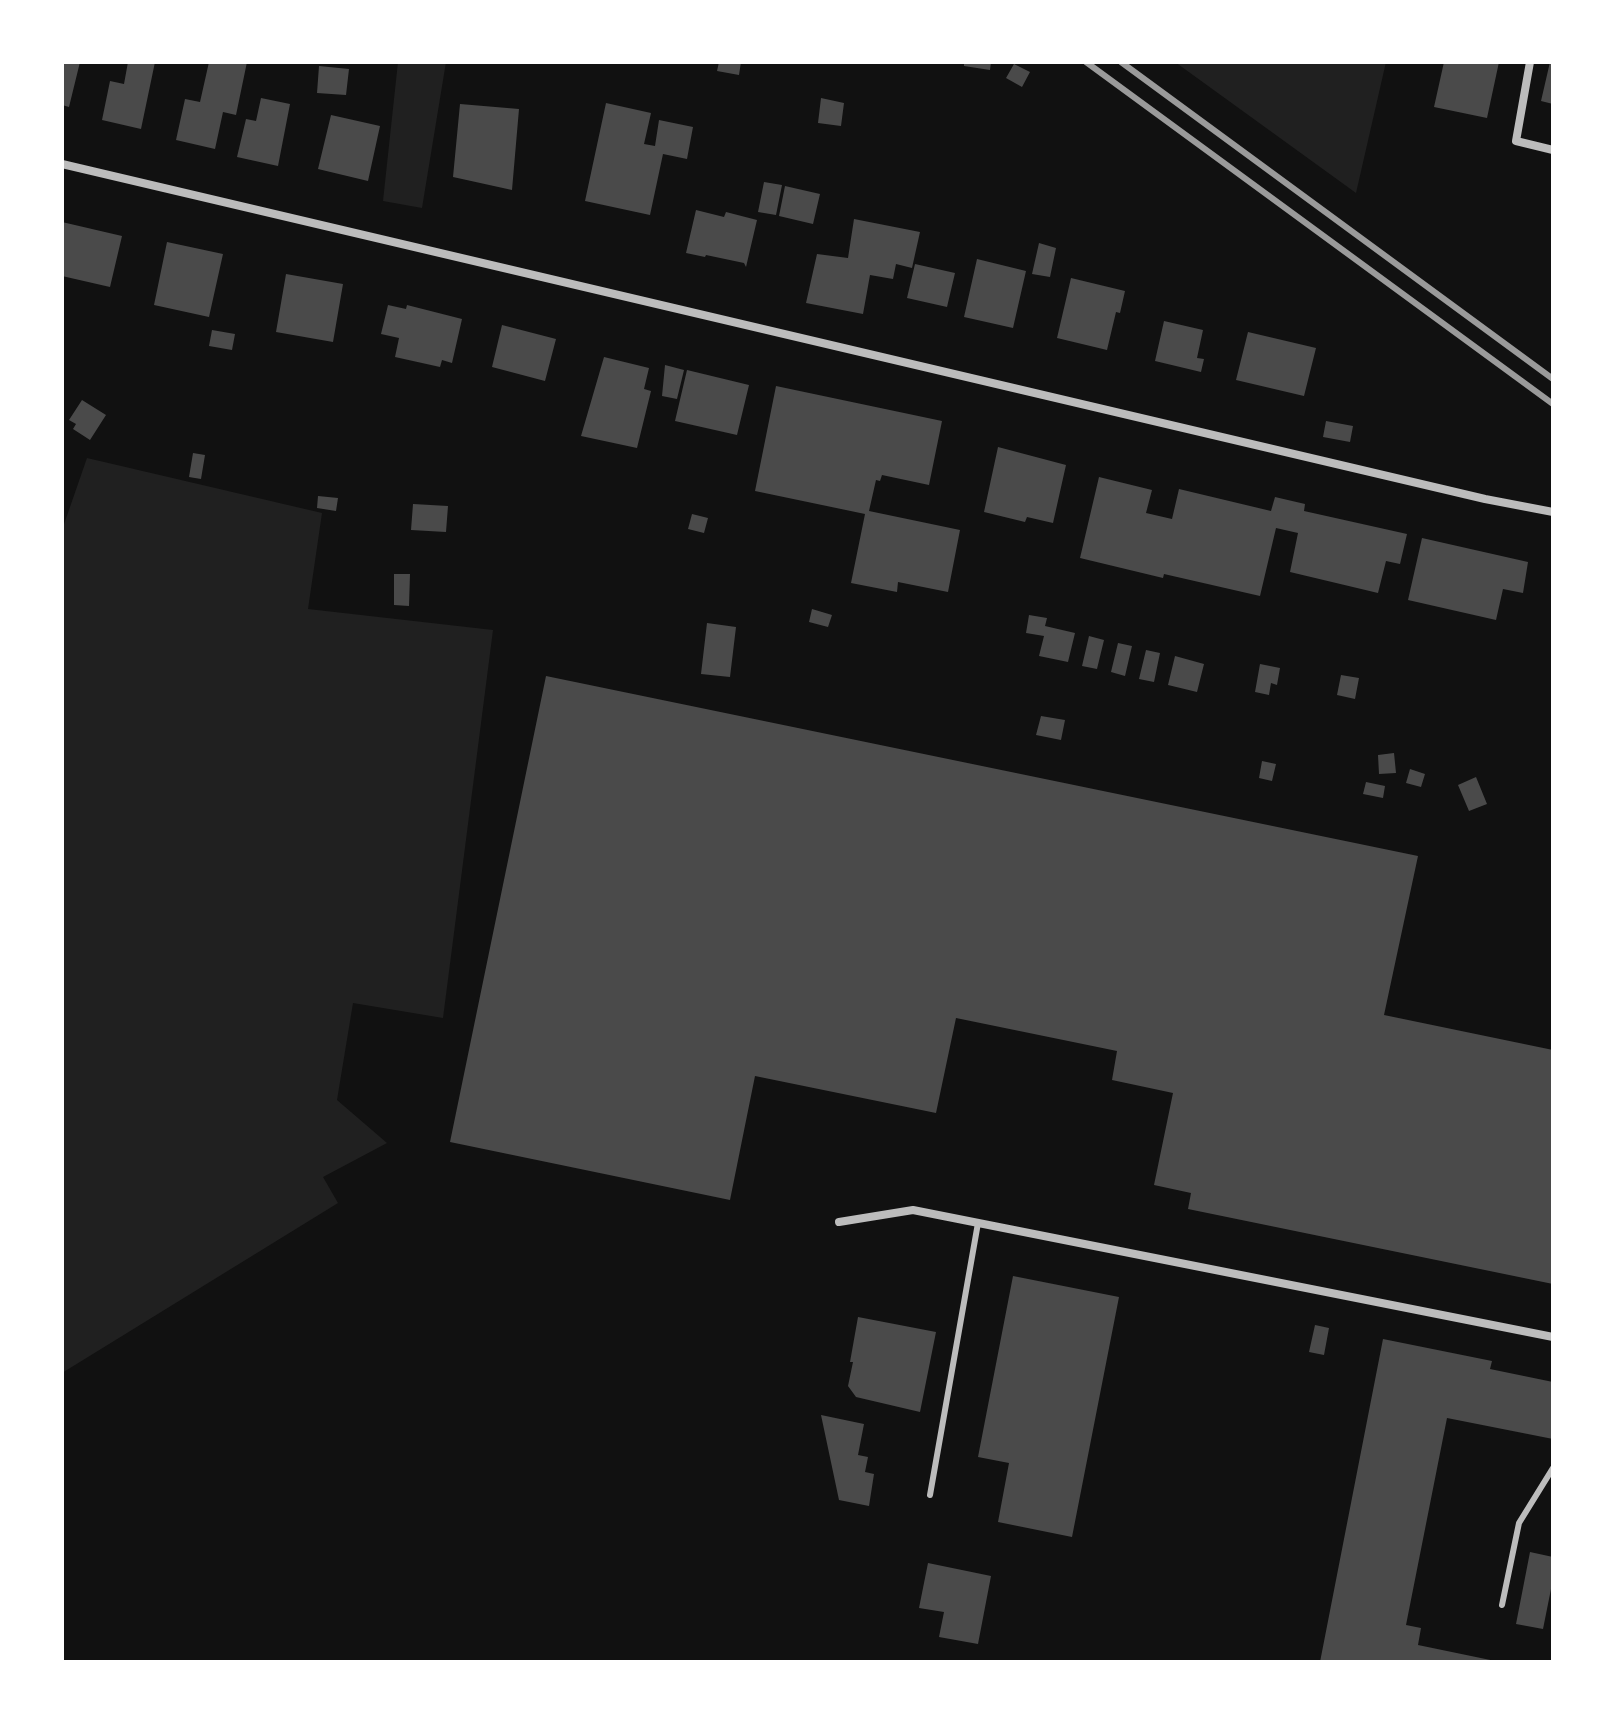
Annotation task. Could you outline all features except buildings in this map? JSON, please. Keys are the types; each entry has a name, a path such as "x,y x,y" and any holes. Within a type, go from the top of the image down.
{"street":[{"path":"1530,62 1516,141 1553,150"},
{"path":"62,164 848,351 1485,499 1553,512"},
{"path":"839,1222 913,1210 1553,1337"}],"lane":[{"path":"930,1495 978,1223"},
{"path":"1502,1605 1519,1523 1553,1468"}],"shaded area":[{"path":"398,62 446,62 422,208 383,201"},
{"path":"1175,62 1386,62 1356,193"},
{"path":"87,458 322,513 308,609 493,630 443,1018 353,1003 337,1100 387,1143 323,1177 338,1203 62,1373 62,530"}],"railway":[{"path":"1086,62 1553,404"},
{"path":"1121,62 1553,379"}]}
